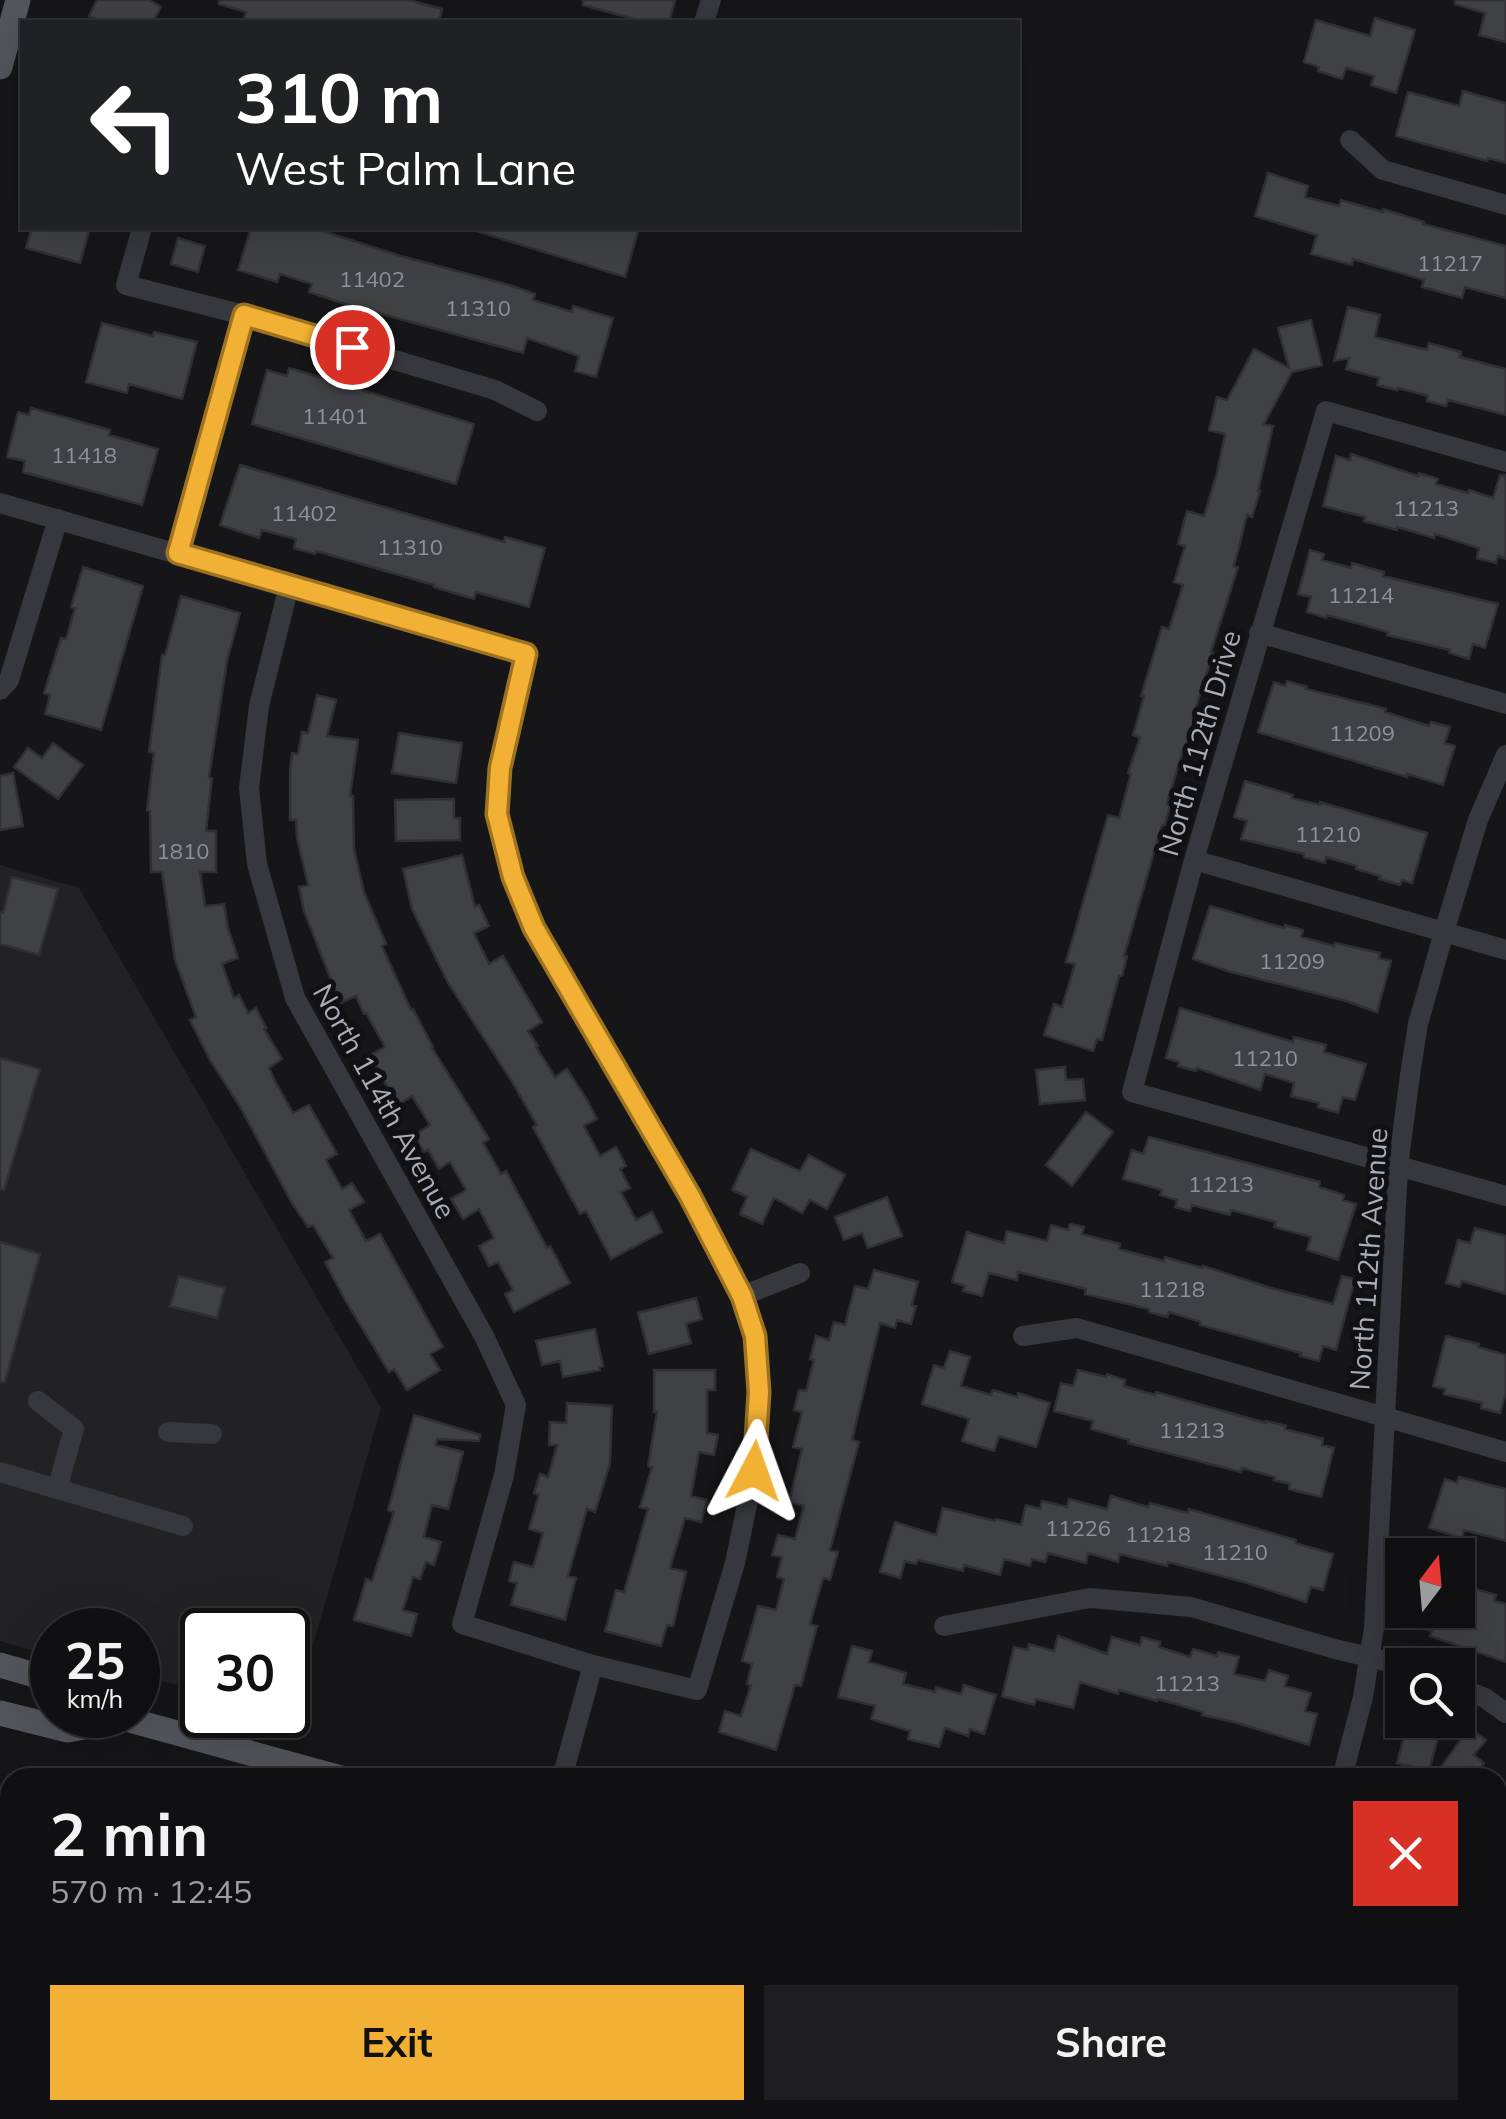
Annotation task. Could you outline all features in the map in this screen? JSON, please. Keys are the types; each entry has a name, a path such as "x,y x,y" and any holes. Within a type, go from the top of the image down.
{"main road":[{"path":"0,67 18,0"},
{"path":"0,1665 30,1674"},
{"path":"0,1713 30,1720"},
{"path":"160,1727 305,1768"}],"street":[{"path":"1350,140 1383,170 1506,206"},
{"path":"141,230 126,285 244,315 495,390 537,412"},
{"path":"178,553 244,315"},
{"name":"North 112th Drive","path":"1398,1167 1132,1092 1194,860 1326,411 1506,462"},
{"path":"0,503 526,654 500,768 497,814 513,877 534,928 690,1196 742,1296 755,1336 759,1392 754,1471 734,1563 697,1690 593,1665 565,1768"},
{"path":"0,690 9,680 58,519"},
{"name":"North 114th Avenue","path":"290,586 259,706 249,788 257,864 295,998 485,1338 516,1405 504,1475 462,1624 593,1665"},
{"path":"1259,634 1506,704"},
{"name":"North 112th Avenue","path":"1345,1768 1364,1696 1374,1628 1398,1167 1418,1024 1478,820 1506,755"},
{"path":"1194,860 1506,950"},
{"path":"1398,1167 1506,1196"},
{"path":"742,1296 800,1273"},
{"path":"1023,1336 1077,1328 1506,1452"},
{"path":"38,1401 74,1429 58,1489"},
{"path":"168,1432 212,1434"},
{"path":"0,1472 182,1526"},
{"path":"944,1626 1090,1598 1191,1607 1385,1662"},
{"path":"1475,1694 1506,1713"}],"shaded area":[{"path":"0,865 79,888 381,1408 310,1656 310,1608 180,1608 180,1685 160,1681 160,1608 30,1608 30,1650 0,1641"}],"building":[{"path":"97,0 149,0 161,7 154,20 98,20 89,16"},
{"path":"219,0 408,0 442,9 439,20 250,20 244,18 246,12 219,4"},
{"path":"583,0 675,0 670,20 638,20 583,5"},
{"path":"1455,0 1506,0 1506,42 1479,35 1485,13 1455,4"},
{"path":"1375,18 1415,30 1396,93 1371,85 1374,76 1346,68 1342,79 1304,62 1316,20 1370,36"},
{"path":"1463,91 1506,103 1506,163 1396,136 1408,92 1459,106"},
{"path":"1268,173 1308,186 1305,197 1339,206 1341,200 1383,209 1506,246 1506,298 1465,287 1462,298 1422,287 1424,280 1353,259 1352,265 1311,254 1317,235 1255,216"},
{"path":"31,230 89,230 80,263 26,248"},
{"path":"250,230 319,230 509,285 535,294 533,300 572,312 573,306 613,318 596,377 575,371 579,356 527,338 523,353 342,303 309,292 312,284 280,274 277,282 238,270"},
{"path":"476,230 638,230 625,277"},
{"path":"178,238 205,246 198,272 171,264"},
{"path":"1348,307 1380,315 1375,337 1427,350 1429,343 1461,352 1460,357 1506,369 1506,415 1448,400 1446,406 1427,401 1428,396 1377,385 1379,378 1346,369 1349,358 1334,361"},
{"path":"1311,320 1322,365 1292,372 1264,424 1273,426 1260,491 1252,517 1247,515 1234,566 1238,567 1102,1040 1097,1039 1093,1051 1044,1035 1054,1004 1062,1007 1075,964 1066,962 1108,815 1119,818 1131,774 1128,773 1140,738 1133,735 1141,696 1162,627 1169,629 1183,585 1174,582 1185,546 1178,544 1187,511 1204,516 1217,473 1225,434 1209,430 1217,397 1227,400 1254,349 1289,368 1278,328"},
{"path":"102,323 197,342 182,399 129,384 127,393 86,382"},
{"path":"289,368 474,424 456,484 252,424 267,370 287,376"},
{"path":"31,408 110,430 109,435 158,449 142,505 23,472 25,461 7,457 18,412 29,415"},
{"path":"1351,454 1438,479 1436,484 1493,498 1500,475 1506,475 1506,559 1498,556 1496,563 1477,558 1479,548 1435,534 1434,538 1397,530 1323,506 1336,456 1350,460"},
{"path":"240,465 504,542 505,537 545,548 529,607 476,592 474,599 316,551 315,554 294,548 296,539 262,530 259,538 220,525"},
{"path":"1310,550 1324,554 1322,560 1351,568 1352,563 1384,572 1383,576 1498,604 1485,648 1473,644 1469,659 1449,653 1450,650 1387,635 1388,632 1307,612 1311,597 1298,594"},
{"path":"83,567 143,586 101,730 45,714 50,695 44,693 61,638 66,639"},
{"path":"181,596 240,613 227,661 209,777 212,778 206,831 216,831 216,872 200,872 205,906 224,904 238,958 222,964 234,998 239,995 248,1013 256,1008 282,1059 269,1068 276,1083 293,1113 309,1105 337,1154 326,1160 342,1189 352,1183 364,1202 349,1210 366,1241 380,1234 443,1347 430,1354 440,1370 407,1390 394,1369 389,1372 345,1300 325,1262 333,1258 313,1225 308,1227 292,1203 190,1020 196,1017 175,960 162,872 151,872 147,810 154,753 149,752 162,655"},
{"path":"1287,681 1386,709 1385,712 1429,726 1431,722 1450,727 1445,743 1455,746 1443,785 1258,732 1274,682 1285,686"},
{"path":"317,695 336,700 327,736 358,740 350,796 354,849 364,892 386,944 382,946 432,1048 489,1139 483,1143 501,1174 506,1171 570,1283 514,1312 505,1294 513,1290 498,1262 489,1266 479,1246 494,1238 479,1209 463,1219 451,1199 466,1190 450,1162 439,1169 414,1135 430,1125 412,1096 398,1105 385,1083 370,1055 385,1047 356,996 340,1003 304,911 299,887 308,885 296,820 290,820 290,771 292,753 298,754 302,732 308,733"},
{"path":"399,733 462,743 456,783 392,773"},
{"path":"53,743 83,765 58,799 14,767 28,748 42,758"},
{"path":"13,773 23,826 0,830 0,776"},
{"path":"1245,781 1293,795 1292,798 1320,802 1427,833 1412,883 1402,880 1400,885 1326,857 1325,863 1241,839 1247,821 1234,817"},
{"path":"454,799 454,818 460,818 460,840 396,841 395,800"},
{"path":"462,855 475,907 479,905 489,926 474,933 489,964 503,956 542,1022 528,1031 536,1047 555,1077 567,1069 587,1100 597,1119 584,1126 600,1156 616,1147 626,1166 620,1169 630,1188 621,1192 636,1220 652,1212 662,1232 611,1259 586,1211 580,1214 511,1080 448,983 412,909 403,869"},
{"path":"12,877 58,889 39,955 0,944 0,912 3,913"},
{"path":"1210,906 1303,930 1301,937 1380,953 1379,958 1391,961 1377,1012 1193,959"},
{"path":"1180,1008 1293,1042 1294,1037 1326,1045 1324,1052 1366,1064 1355,1100 1343,1097 1338,1113 1291,1096 1294,1083 1265,1074 1260,1090 1197,1068 1196,1071 1178,1066 1179,1062 1166,1058"},
{"path":"0,1058 40,1069 4,1190 0,1189"},
{"path":"1065,1067 1066,1080 1083,1079 1085,1100 1040,1104 1036,1070"},
{"path":"1086,1112 1113,1132 1072,1186 1046,1165"},
{"path":"1149,1137 1320,1182 1319,1187 1344,1195 1343,1200 1356,1204 1338,1260 1307,1250 1311,1237 1274,1227 1276,1222 1231,1210 1230,1215 1192,1205 1190,1211 1175,1207 1177,1200 1160,1195 1162,1190 1123,1179 1132,1150 1143,1154"},
{"path":"751,1149 800,1171 809,1155 845,1175 827,1209 810,1200 802,1213 774,1198 762,1224 740,1214 747,1197 732,1190"},
{"path":"887,1197 902,1236 868,1248 862,1233 844,1240 835,1217"},
{"path":"1070,1224 1084,1227 1082,1234 1120,1244 1119,1249 1203,1266 1333,1304 1342,1276 1355,1279 1336,1350 1323,1346 1319,1361 1169,1312 1167,1317 1085,1294 1086,1289 1018,1272 1017,1280 989,1273 982,1296 963,1291 965,1286 952,1282 967,1232 1004,1243 1007,1231 1047,1241 1051,1225 1068,1230"},
{"path":"1475,1228 1506,1236 1506,1294 1462,1281 1460,1287 1446,1283 1458,1240 1470,1243"},
{"path":"0,1242 40,1254 5,1382 0,1382"},
{"path":"874,1270 918,1282 912,1305 916,1306 911,1324 897,1320 895,1328 880,1323 852,1440 859,1442 830,1550 838,1552 830,1580 823,1578 810,1624 817,1626 801,1686 795,1685 776,1750 719,1732 725,1711 741,1716 751,1685 747,1684 752,1664 742,1661 758,1606 776,1610 784,1579 777,1577 782,1557 772,1555 778,1535 795,1539 804,1506 789,1502 802,1449 793,1447 802,1412 794,1410 799,1390 806,1391 816,1336 829,1340 834,1322 845,1325 855,1286 868,1289"},
{"path":"179,1276 225,1288 217,1318 170,1306"},
{"path":"696,1298 702,1319 686,1324 691,1343 649,1354 638,1313"},
{"path":"595,1329 603,1366 600,1370 563,1377 560,1361 542,1365 536,1341"},
{"path":"1446,1336 1506,1355 1506,1392 1500,1413 1481,1408 1482,1403 1444,1394 1445,1389 1433,1386"},
{"path":"950,1351 970,1357 961,1386 991,1395 993,1390 1017,1397 1018,1393 1050,1403 1036,1447 999,1436 994,1451 962,1441 969,1419 922,1404 934,1365 944,1368"},
{"path":"654,1370 715,1370 715,1390 707,1390 707,1433 718,1435 714,1455 699,1452 691,1496 707,1500 701,1522 685,1518 670,1568 686,1572 673,1626 667,1625 661,1646 605,1631 616,1590 624,1592 648,1509 640,1507 652,1467 648,1466 657,1412"},
{"path":"1078,1370 1106,1377 1107,1374 1125,1380 1124,1386 1286,1426 1285,1429 1323,1439 1322,1445 1334,1448 1321,1497 1289,1489 1290,1484 1274,1480 1275,1477 1128,1443 1129,1440 1091,1429 1093,1421 1054,1411 1061,1383 1073,1386"},
{"path":"567,1403 612,1406 610,1463 595,1512 587,1509 568,1576 576,1578 565,1620 511,1605 517,1583 509,1581 514,1562 533,1567 543,1533 529,1529 539,1495 534,1493 540,1474 548,1477 557,1445 549,1445 550,1422 566,1423"},
{"path":"414,1415 480,1435 479,1441 437,1439 436,1445 463,1452 448,1509 432,1505 424,1537 441,1542 434,1565 426,1562 420,1579 413,1577 403,1610 417,1614 411,1636 354,1620 366,1579 372,1581 394,1512 388,1510"},
{"path":"1459,1477 1506,1489 1506,1541 1464,1530 1462,1538 1429,1528 1445,1479 1457,1483"},
{"path":"1111,1496 1148,1507 1150,1503 1188,1513 1189,1509 1333,1554 1323,1590 1311,1587 1306,1602 1168,1562 1167,1566 1120,1554 1118,1562 1088,1553 1086,1563 1048,1553 1045,1562 1032,1559 1030,1566 1004,1559 1000,1575 964,1565 963,1571 918,1560 916,1564 905,1561 900,1578 880,1572 895,1522 936,1535 943,1508 1021,1525 1026,1505 1040,1509 1042,1501 1067,1507 1069,1499 1107,1509"},
{"path":"1475,1589 1496,1595 1494,1601 1506,1604 1506,1662 1475,1651 1475,1648 1430,1636 1432,1631 1423,1628 1475,1628"},
{"path":"1058,1636 1107,1654 1112,1637 1140,1645 1142,1637 1190,1657 1193,1649 1239,1657 1234,1674 1265,1681 1269,1670 1288,1676 1285,1686 1311,1693 1305,1711 1317,1714 1309,1745 1158,1699 1119,1690 1118,1694 1080,1682 1073,1708 1036,1699 1034,1705 1002,1696 1014,1647 1028,1650 1029,1644 1054,1651"},
{"path":"852,1646 872,1651 869,1662 906,1673 903,1684 961,1694 964,1685 996,1695 984,1734 970,1729 968,1736 945,1728 939,1747 908,1739 910,1731 871,1719 875,1706 838,1697"},
{"path":"1475,1732 1486,1740 1474,1755 1484,1763 1481,1768 1440,1768 1462,1738 1475,1738"},
{"path":"1404,1738 1438,1738 1430,1768 1397,1763"}],"route":[{"path":"352,347 244,315 178,553 526,654 500,768 497,814 513,877 534,928 690,1196 742,1296 755,1336 759,1392 754,1471"}]}
